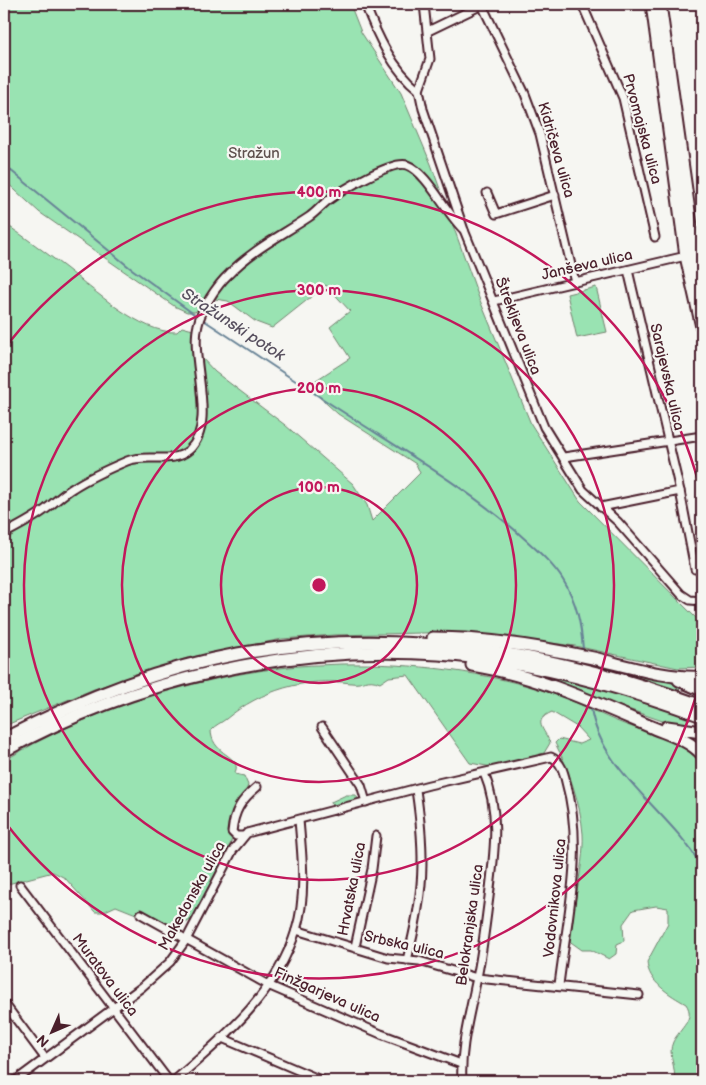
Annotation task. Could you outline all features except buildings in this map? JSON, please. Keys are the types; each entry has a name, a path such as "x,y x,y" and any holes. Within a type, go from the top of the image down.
{"main road":[{"path":"652,4 702,327"},
{"path":"660,4 690,255 702,286"},
{"path":"391,648 411,638 482,641 573,654 666,675 702,677"},
{"path":"4,739 55,712 80,702 140,680 189,665 237,654 338,642 520,665 613,687 702,716"},
{"path":"391,648 522,676 634,718 678,737 702,754"},
{"path":"4,751 59,723 143,692 191,678 284,658 391,648 516,654 617,679 702,706"},
{"path":"666,675 702,690"},
{"path":"634,718 678,730 702,732"}],"street":[{"path":"365,4 387,52 411,84 419,90 430,59 424,4"},
{"path":"428,31 483,4"},
{"name":"Kidričeva ulica","path":"483,4 525,94 540,134 575,282"},
{"name":"Prvomajska ulica","path":"582,4 623,98 656,237"},
{"name":"Štrekljeva ulica","path":"419,90 423,109 464,230 544,427 583,490 618,522 681,594 690,600 702,601"},
{"path":"4,534 30,520 72,489 100,473 134,458 172,458 189,450 196,441 201,415 197,326 202,313 227,276 247,256 365,178 399,164 408,165 424,178 456,223 464,230"},
{"path":"487,193 496,214 555,195"},
{"name":"Janševa ulica","path":"494,301 690,255"},
{"name":"Sarajevska ulica","path":"628,270 680,491 695,569"},
{"path":"564,457 702,436"},
{"path":"601,507 680,491"},
{"path":"322,727 361,785 366,802"},
{"name":"Makedonska ulica","path":"15,1081 157,975 179,953 243,836 250,831 554,757"},
{"name":"Vodovnikova ulica","path":"554,757 562,768 570,794 576,838 559,985"},
{"name":"Belokranjska ulica","path":"462,1081 461,1064 478,978 496,841 492,803 484,773"},
{"path":"243,836 236,836 232,832 236,811 242,800 258,787"},
{"path":"407,960 416,926 422,881 422,835 416,790"},
{"path":"174,1081 222,1038 270,986 296,930 302,879 299,820"},
{"name":"Hrvatska ulica","path":"355,947 372,869 376,836"},
{"name":"Muratova ulica","path":"20,885 169,1081"},
{"name":"Finžgarjeva ulica","path":"141,914 270,986 381,1034 461,1064"},
{"name":"Srbska ulica","path":"296,930 388,958 419,961 478,978 559,985 639,995"},
{"path":"4,1003 45,1058"},
{"path":"222,1038 323,1081"}],"green space":[{"name":"Stražun","path":"4,4 350,4 361,32 401,93 431,164 479,298 531,424 580,501 699,621 702,630 702,667 678,668 575,646 465,632 334,635 282,639 187,658 94,689 4,726 4,223 103,298 133,318 163,331 177,332 182,327 193,330 194,350 215,372 285,425 353,484 367,505 372,521 420,473 416,464 338,414 307,386 350,358 330,327 350,311 326,285 272,328 256,322 228,301 209,298 195,312 187,312 174,306 39,212 4,180"},
{"path":"596,287 607,332 577,338 567,294"},
{"path":"546,655 653,676 679,686 680,694 538,656"},
{"path":"341,664 422,667 502,679 563,697 677,744 695,757 702,766 702,1081 674,1081 671,1047 688,1019 689,1009 686,1004 661,987 651,976 648,969 647,962 668,923 668,908 656,906 633,910 623,924 624,941 617,944 616,954 609,959 591,950 582,950 568,940 580,870 583,834 580,811 573,787 565,763 555,743 559,739 579,744 589,740 577,727 552,712 546,715 541,722 541,726 550,743 544,753 492,767 470,763 408,675 389,677 380,683 372,681 301,684 269,693 254,700 211,730 215,744 235,762 235,774 244,776 248,785 230,845 193,918 176,930 116,906 103,912 95,912 65,878 53,872 4,885 4,761 66,728 174,689 246,673 296,666"},
{"path":"508,667 604,688 694,717 688,719 687,726 668,723"},
{"path":"346,795 356,795 359,801 332,807 331,802"}],"waterway":[{"name":"Stražunski potok","path":"4,165 129,267 198,317"},
{"name":"Stražunski potok","path":"202,319 439,473 516,531 553,567 568,588 578,613 583,649"},
{"name":"Stražunski potok","path":"591,708 597,731 608,752 639,792 690,848 702,868"}]}
